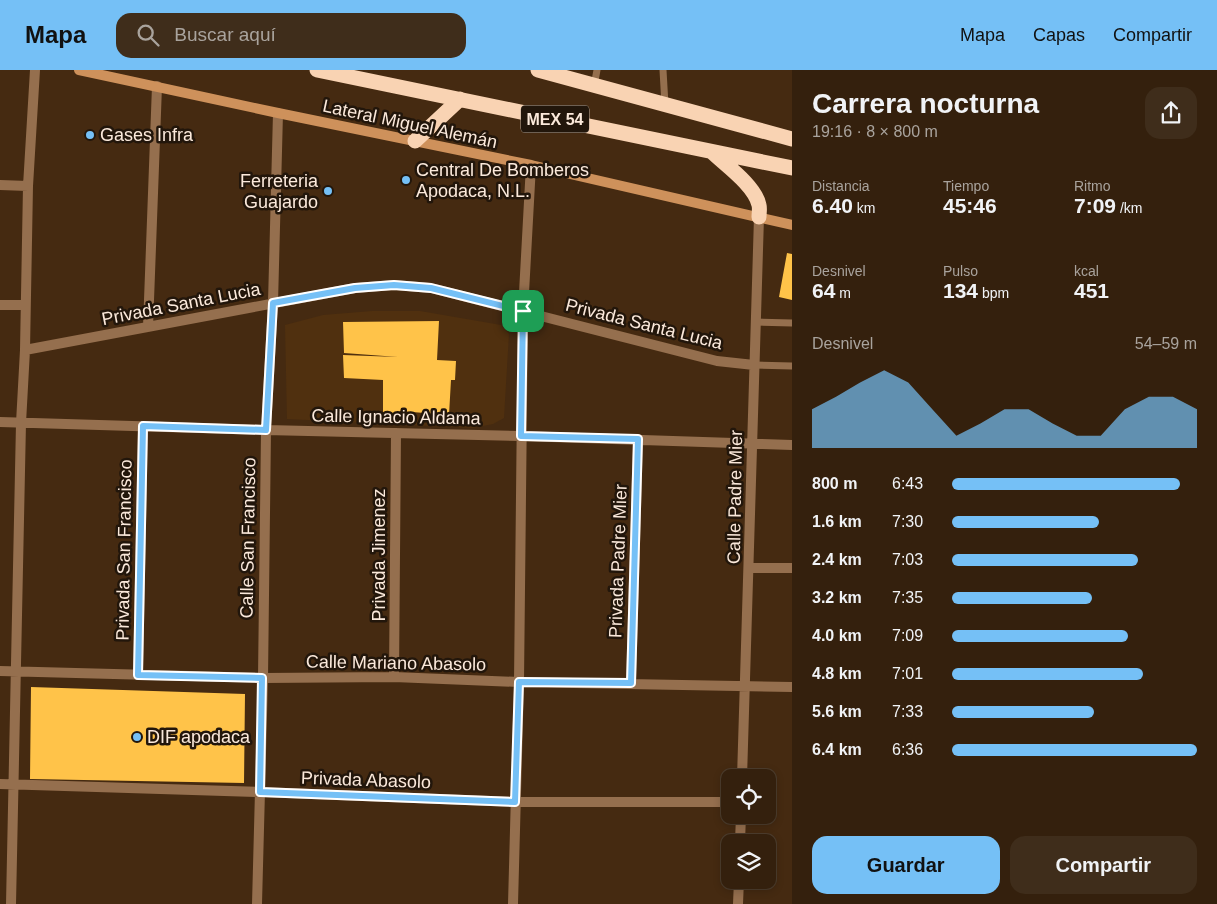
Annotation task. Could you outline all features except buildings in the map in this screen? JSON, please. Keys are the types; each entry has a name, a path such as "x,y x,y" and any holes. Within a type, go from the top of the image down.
{"highway":[{"name":"MEX 54","path":"317,70 792,168"},
{"name":"MEX 54","path":"538,70 792,140"},
{"path":"415,141 460,99"},
{"path":"711,152 741,178 755,194 760,206 759,217"}],"street":[{"path":"11,904 21,423 25,350 28,186 35,70"},
{"name":"Lateral Miguel Alemán","path":"79,70 532,165 792,225"},
{"path":"148,327 157,86"},
{"name":"Calle San Francisco","path":"257,904 266,430 273,303 278,113"},
{"path":"513,904 519,682 523,311 532,165"},
{"path":"0,185 28,186"},
{"name":"Calle Padre Mier","path":"742,769 750,568 759,217"},
{"name":"Privada Santa Lucia","path":"25,350 355,288 394,285 431,288 717,361 754,365"},
{"path":"0,305 25,306"},
{"name":"Calle Ignacio Aldama","path":"0,422 638,439 792,445"},
{"name":"Privada San Francisco","path":"138,675 143,426"},
{"name":"Privada Jimenez","path":"394,677 396,433"},
{"name":"Privada Padre Mier","path":"631,683 638,439"},
{"path":"750,568 792,568"},
{"name":"Calle Mariano Abasolo","path":"0,671 262,678 394,677 519,682 792,687"},
{"name":"Privada Abasolo","path":"0,784 515,802 721,802"},
{"path":"738,904 739,889"}],"lane":[{"path":"594,86 597,70"},
{"path":"663,70 665,106"},
{"path":"755,322 792,323"},
{"path":"754,365 792,366"}],"shaded area":[{"path":"372,311 420,311 501,325 509,334 504,418 493,424 473,428 287,419 285,325 323,315"}],"place":[{"name":"Gases Infra","path":"90,135"},
{"name":"Central De Bomberos Apodaca, N.L.","path":"406,180"},
{"name":"Ferreteria Guajardo","path":"328,191"},
{"name":"DIF apodaca","path":"137,737"}],"route":[{"path":"394,285 431,288 523,311 521,436 638,439 631,683 519,682 515,802 260,792 262,678 138,675 143,426 266,430 273,303 355,288 394,285"}]}
